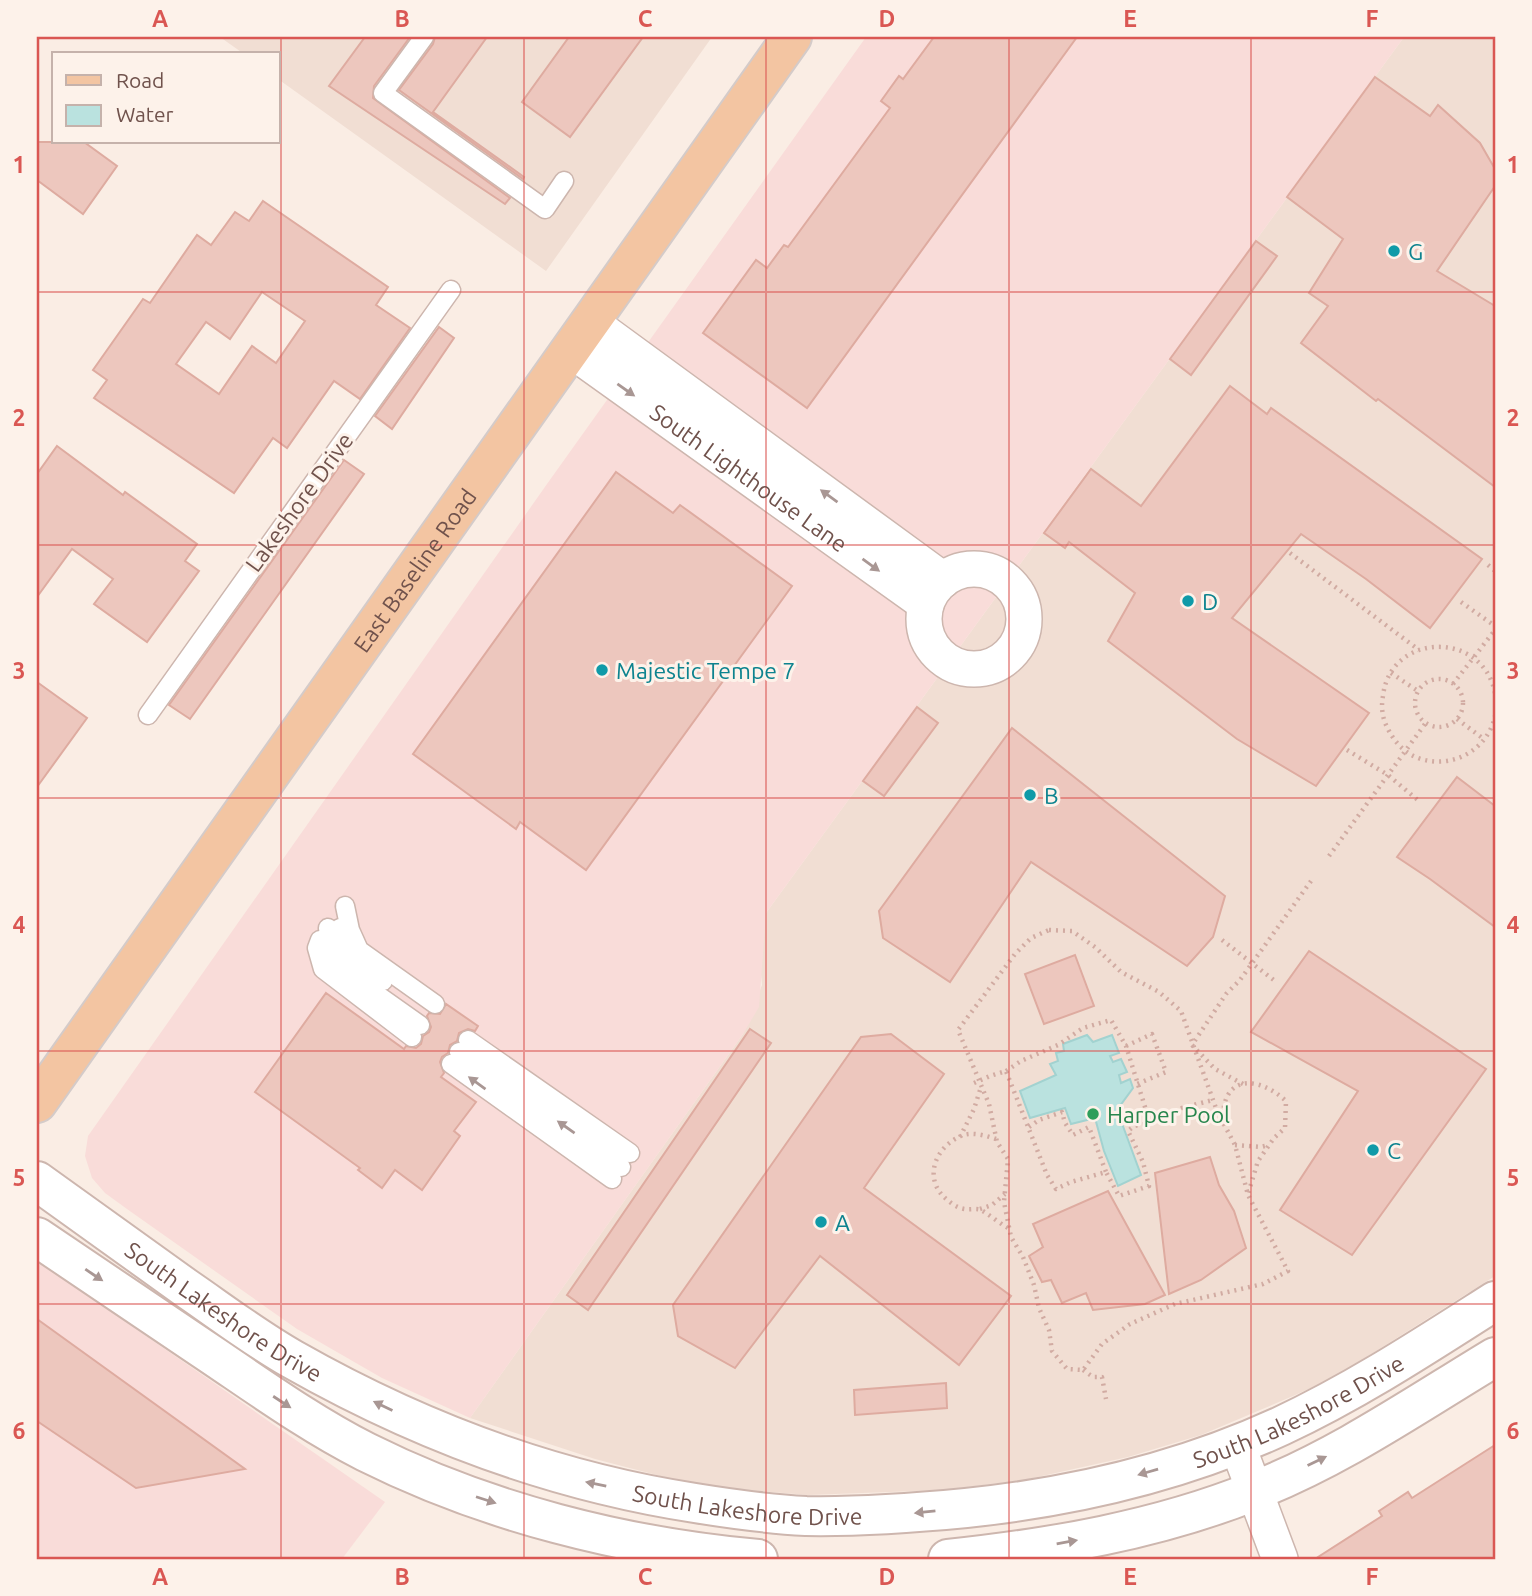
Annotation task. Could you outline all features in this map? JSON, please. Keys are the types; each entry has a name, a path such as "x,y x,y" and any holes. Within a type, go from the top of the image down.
{"main road":[{"name":"East Baseline Road","path":"37,1102 792,37"}],"street":[{"name":"South Lighthouse Lane","path":"580,336 935,592"},
{"name":"South Lakeshore Drive","path":"37,1181 248,1332 332,1381 436,1432 583,1481 663,1498 803,1516 925,1512 1043,1498 1112,1483 1237,1444 1281,1426 1347,1392 1495,1301"},
{"name":"South Lakeshore Drive","path":"37,1237 279,1401 366,1452 474,1496 591,1532 722,1556 758,1559"},
{"name":"South Lakeshore Drive","path":"948,1559 1046,1546 1145,1526 1210,1508 1256,1491 1328,1456 1495,1357"},
{"path":"1237,1444 1280,1559"},
{"path":"655,1544 663,1498"}],"lane":[{"path":"424,37 383,93 545,209 564,181"},
{"name":"Lakeshore Drive","path":"148,715 451,290"},
{"path":"332,923 347,956 424,1020 323,969 317,948 332,923"},
{"path":"463,1047 625,1161 463,1047"}],"path":[{"path":"1290,553 1419,650"},
{"path":"1488,565 1495,571"},
{"path":"1453,684 1495,628 1461,602"},
{"path":"1495,694 1489,675 1474,658 1447,646 1419,650 1399,663 1384,688 1381,706 1393,739 1405,752 1433,762 1461,758 1485,740 1495,716"},
{"path":"1391,673 1418,691"},
{"path":"1438,679 1453,684 1462,697 1463,705 1457,719 1452,724 1439,728 1426,724 1420,719 1414,706 1418,691 1430,681 1438,679"},
{"path":"1457,719 1485,740"},
{"path":"1329,856 1426,724"},
{"path":"1347,750 1388,775 1419,801"},
{"path":"1192,1045 1226,994 1311,881"},
{"path":"1083,1370 1102,1344 1130,1324 1175,1304 1262,1284 1288,1271 1248,1195 1235,1145 1213,1100 1181,1011 1159,992 1121,972 1095,947 1072,931 1049,930 1031,937 1014,954 958,1030 976,1082 989,1104 996,1139 1009,1159 1004,1202 1009,1228 1034,1285 1039,1308 1049,1330 1052,1351 1068,1369 1083,1370 1093,1377 1102,1377 1106,1399"},
{"path":"1222,940 1275,981"},
{"path":"976,1082 1006,1071 1021,1061 1058,1045 1083,1028 1111,1020 1125,1046 1150,1123"},
{"path":"1125,1046 1152,1034 1167,1072 1138,1084"},
{"path":"1192,1045 1215,1069 1243,1084"},
{"path":"1006,1071 1046,1175 1056,1189 1105,1172"},
{"path":"1223,1123 1223,1101 1232,1090 1243,1084 1255,1082 1273,1089 1286,1101 1285,1128 1258,1161 1248,1195"},
{"path":"960,1138 981,1087"},
{"path":"1029,1127 1039,1120 1062,1112 1073,1135 1088,1127 1105,1172 1119,1196 1149,1186 1143,1162 1128,1131 1134,1126 1150,1123 1182,1108 1213,1100"},
{"path":"996,1139 976,1135 960,1138 944,1146 936,1157 934,1181 952,1204 964,1209 979,1209 992,1205 1005,1194"},
{"path":"1235,1145 1261,1147 1271,1144"},
{"path":"979,1209 1009,1228"}],"shaded area":[{"path":"220,37 712,37 546,271 280,80 280,52 241,52"},
{"path":"866,37 1404,37 766,913 759,1007 743,1034 470,1418 382,1378 297,1329 105,1193 92,1178 85,1156 88,1136"},
{"path":"1404,37 1495,37 1495,1276 1335,1377 1293,1396 1201,1435 1128,1457 1024,1480 943,1490 808,1495 699,1486 595,1459 470,1418 743,1034 762,985 760,963 766,913"},
{"path":"37,1260 385,1502 342,1559 37,1559"}],"water":[{"name":"Harper Pool","path":"1087,1035 1093,1042 1112,1035 1119,1053 1110,1056 1113,1062 1121,1059 1127,1072 1119,1075 1121,1083 1130,1079 1133,1088 1117,1110 1141,1175 1118,1186 1095,1118 1071,1124 1065,1108 1030,1118 1020,1091 1056,1075 1050,1064 1058,1061 1056,1053 1064,1051 1063,1044"}],"building":[{"path":"365,37 410,37 374,86 373,98 510,198 505,204 329,86"},
{"path":"435,37 487,37 433,112 524,177 523,179 399,90 433,44"},
{"path":"569,37 643,37 570,137 522,102"},
{"path":"934,37 1077,37 807,408 703,333 756,260 767,268 784,245 788,247 890,108 881,101 899,76 903,79"},
{"path":"1375,77 1430,116 1438,105 1480,143 1495,169 1495,186 1437,271 1495,306 1495,487 1301,343 1328,306 1309,293 1343,239 1287,197"},
{"path":"37,142 87,144 117,166 83,214 37,180"},
{"path":"263,201 388,287 376,305 410,328 360,399 334,381 287,448 273,438 234,493 94,398 107,380 93,370 143,299 150,303 197,235 211,245 235,212 249,221","holes":["262,292 305,321 276,363 252,346 219,394 176,364 206,322 230,339"]},
{"path":"1256,241 1277,256 1191,375 1170,359"},
{"path":"439,327 454,338 392,429 375,416"},
{"name":"D","path":"1230,386 1267,414 1271,408 1482,559 1430,628 1301,534 1232,618 1369,713 1316,786 1237,739 1108,641 1135,593 1069,542 1065,548 1044,533 1091,469 1141,506"},
{"path":"57,446 123,495 125,492 197,544 185,561 199,571 147,642 94,604 113,579 72,549 37,597 37,474"},
{"path":"344,460 364,474 190,719 169,705"},
{"name":"Majestic Tempe 7","path":"616,472 673,513 680,505 792,586 586,870 520,822 516,829 413,754"},
{"path":"37,682 87,718 37,787"},
{"path":"917,707 938,723 884,796 863,781"},
{"name":"B","path":"1012,728 1225,896 1213,937 1187,966 1031,862 950,982 883,938 879,911"},
{"path":"1457,777 1495,806 1495,927 1397,857"},
{"name":"C","path":"1309,951 1486,1069 1352,1255 1280,1210 1358,1091 1251,1032"},
{"path":"1075,955 1094,1006 1044,1024 1025,974"},
{"path":"326,993 404,1049 406,1046 416,1048 421,1044 423,1036 431,1027 427,1016 429,1013 440,1014 446,1004 478,1026 475,1031 468,1029 459,1033 457,1041 450,1045 448,1053 440,1062 444,1073 441,1077 476,1102 454,1131 460,1136 422,1190 395,1170 382,1188 358,1170 360,1168 255,1092"},
{"path":"750,1029 771,1043 588,1310 567,1295"},
{"name":"A","path":"891,1034 944,1074 864,1188 1011,1296 959,1365 820,1256 735,1368 678,1336 673,1305 861,1037"},
{"path":"1210,1157 1219,1185 1234,1211 1246,1248 1201,1280 1169,1294 1155,1173"},
{"path":"1108,1191 1165,1295 1145,1304 1093,1310 1086,1293 1062,1303 1051,1280 1042,1282 1029,1256 1043,1247 1033,1224"},
{"path":"37,1319 245,1469 136,1488 37,1421"},
{"path":"946,1383 947,1408 855,1415 854,1390"},
{"path":"1495,1445 1495,1559 1315,1559 1382,1516 1379,1511 1408,1492 1412,1498"}],"place":[{"name":"G","path":"1394,251"},
{"name":"D","path":"1188,601"},
{"name":"Majestic Tempe 7","path":"602,670"},
{"name":"B","path":"1030,795"},
{"name":"Harper Pool","path":"1093,1114"},
{"name":"C","path":"1373,1150"},
{"name":"A","path":"821,1222"}]}
